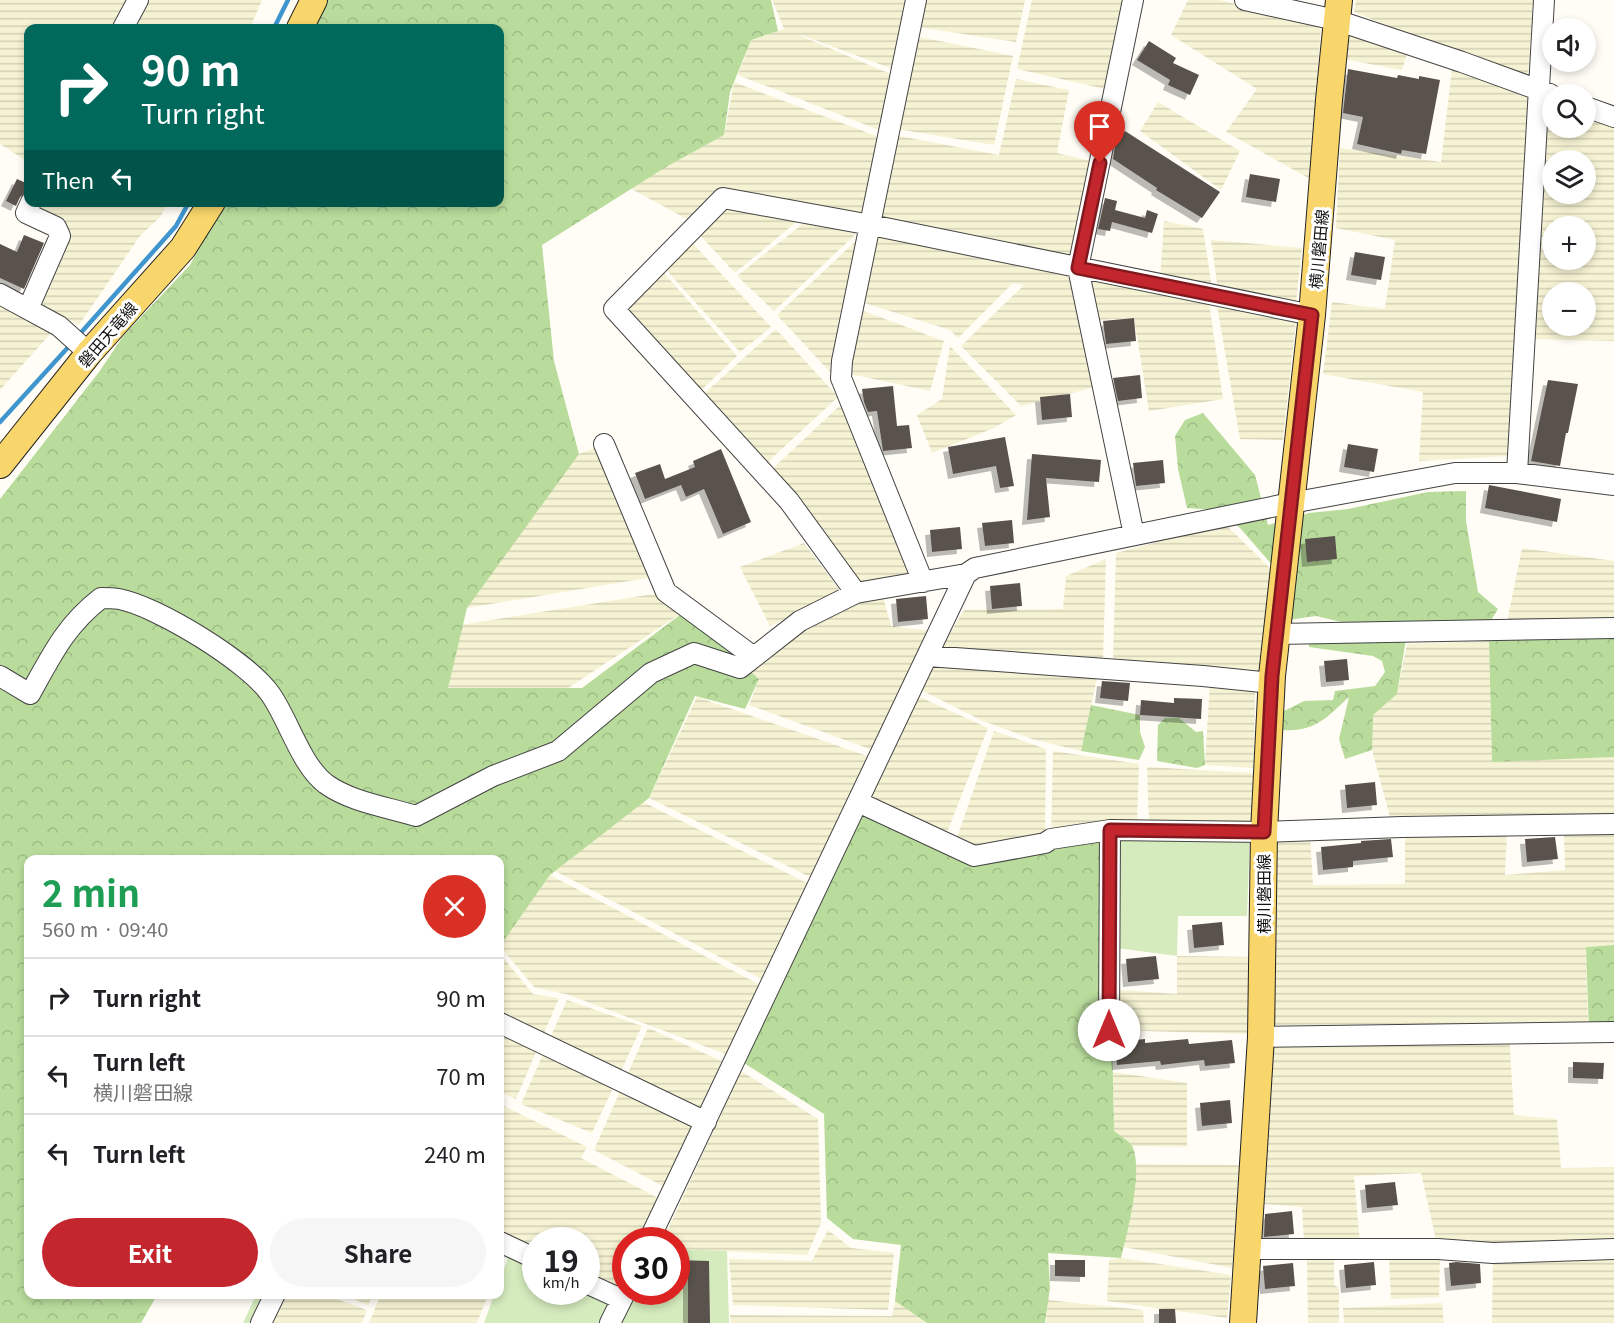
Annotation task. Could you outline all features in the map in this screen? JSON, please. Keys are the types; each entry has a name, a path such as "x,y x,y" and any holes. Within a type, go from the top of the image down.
{"main road":[{"path":"302,24 314,0"},
{"name":"横川磐田線","path":"1243,1323 1261,1037 1264,832 1272,683 1312,315 1337,10"},
{"name":"磐田天竜線","path":"0,465 89,352 183,248 209,207"}],"street":[{"path":"125,24 138,0"},
{"path":"916,0 842,361 841,378 923,582"},
{"path":"1133,0 1078,268 1134,535"},
{"path":"1245,0 1337,10 1542,91"},
{"path":"1544,0 1546,84"},
{"path":"1596,111 1614,117"},
{"path":"1517,473 1543,138"},
{"path":"856,593 789,501 614,309 723,198 871,225 1312,315"},
{"path":"28,309 60,236 56,227 26,213 29,207"},
{"path":"0,294 58,326 89,352"},
{"path":"604,444 666,592 754,657"},
{"path":"0,676 30,694 66,632 81,614 101,598 120,599 182,627 238,662 270,693 316,775 326,784 345,794 416,816 493,776 558,751 651,673 694,653 740,668 800,621 856,593 966,574 975,568 1134,535 1455,473 1517,473 1614,485"},
{"path":"656,1227 966,574"},
{"path":"1276,634 1614,628"},
{"path":"927,656 1272,683"},
{"path":"858,802 974,856 1045,843 1051,839 1110,830 1264,832 1614,824"},
{"path":"1109,1030 1110,830"},
{"path":"504,1025 706,1122"},
{"path":"1261,1037 1614,1032"},
{"path":"504,1244 522,1252"},
{"path":"1248,1249 1438,1249 1493,1253 1614,1249"},
{"path":"261,1323 272,1299"},
{"path":"610,1323 618,1305"}],"shaded area":[{"path":"0,0 132,0 120,24 24,24 24,159 0,144"},
{"path":"144,0 262,0 252,24 130,24"},
{"path":"772,0 1025,0 1016,42 911,26 910,35 1013,56 994,145 891,128 884,132 738,75 751,40 784,29","holes":["801,35 901,72 900,78"]},
{"path":"1032,0 1133,0 1114,91 1017,69"},
{"path":"1188,0 1220,0 1321,26 1310,179 1226,132 1257,89 1171,35"},
{"path":"1356,0 1533,0 1528,77 1429,43 1354,12"},
{"path":"1345,31 1408,51 1402,70 1343,59"},
{"path":"1452,69 1530,97 1509,456 1419,461 1423,392 1323,374 1332,302 1385,309 1395,240 1336,228 1340,148 1441,162"},
{"path":"1016,79 1069,90 1057,153 1100,163 1078,268 1096,387 1021,406 961,346 1024,285 1013,283 958,338 950,330 855,300 874,235 722,195 698,225 626,186 724,135 734,82 884,139 889,134 999,155"},
{"path":"1158,102 1240,151 1221,190 1140,131"},
{"path":"1596,120 1614,126 1614,341 1534,339 1542,166 1542,204 1596,204 1596,150 1543,150 1543,138 1596,138"},
{"path":"725,203 800,219 735,273 696,231"},
{"path":"29,207 166,207 160,217 140,236 79,325 42,306 72,232 28,209"},
{"path":"1164,221 1203,229 1212,288 1160,280"},
{"path":"805,222 856,234 774,311 737,276"},
{"path":"686,236 771,327 740,352 660,263"},
{"path":"859,238 837,369 831,373 777,315"},
{"path":"1211,240 1302,248 1296,303 1218,290"},
{"path":"657,265 737,356 694,397 614,309"},
{"path":"1087,278 1209,303 1223,399 1149,411 1134,318 1097,320"},
{"path":"0,305 52,332 0,390"},
{"path":"1217,306 1296,321 1283,440 1240,439"},
{"path":"853,307 944,341 930,391 841,372"},
{"path":"776,329 838,397 760,469 697,400"},
{"path":"950,346 1016,415 994,428 932,453 917,415 942,399"},
{"path":"849,397 921,578 881,589 891,626 938,632 927,656 1099,669 1081,751 1032,739 983,721 913,686 909,692 988,728 946,835 869,800 881,753 749,705 759,679 743,666 856,593 769,472"},
{"path":"604,444 659,576 467,608 510,506 579,454"},
{"path":"1225,524 1275,573 1260,675 1113,661 1116,553"},
{"path":"804,543 841,592 770,626 740,567"},
{"path":"1522,548 1614,561 1614,622 1507,622"},
{"path":"1106,559 1103,662 940,650 964,610 1063,609 1066,576"},
{"path":"666,592 688,609 568,688 448,689 460,625"},
{"path":"1489,641 1492,761 1614,757 1614,816 1390,817 1372,750 1372,708 1397,694 1407,644"},
{"path":"1210,682 1255,688 1254,768 1205,765"},
{"path":"697,697 879,760 820,882 649,798"},
{"path":"994,731 1046,749 1045,843 986,854 954,846"},
{"path":"1053,751 1139,764 1137,822 1051,839"},
{"path":"1147,767 1253,773 1252,821 1149,823"},
{"path":"643,802 817,888 771,984 555,871"},
{"path":"1405,832 1507,832 1505,875 1565,870 1564,833 1614,832 1614,945 1586,947 1588,1023 1270,1025 1275,837 1310,836 1313,885 1405,884"},
{"path":"550,875 768,989 736,1058 569,995 534,987 504,951 504,940"},
{"path":"1177,956 1248,957 1250,1034 1109,1030 1109,989 1177,994"},
{"path":"504,959 533,994 559,998 516,1099 504,1094"},
{"path":"567,1000 642,1026 592,1133 521,1104"},
{"path":"648,1028 724,1062 665,1187 594,1150"},
{"path":"1509,1034 1514,1115 1557,1119 1561,1168 1614,1167 1614,1323 1492,1323 1493,1253 1438,1249 1421,1173 1354,1176 1360,1243 1304,1243 1302,1207 1263,1204 1270,1046"},
{"path":"741,1071 818,1119 821,1223 807,1255 690,1250 690,1227 669,1227"},
{"path":"1113,1072 1187,1083 1187,1147 1132,1146 1114,1131"},
{"path":"504,1106 587,1147 581,1158 662,1200 651,1227 612,1227 612,1287 600,1285 600,1227 522,1227 522,1253 506,1245 504,1251"},
{"path":"1136,1164 1239,1165 1232,1268 1124,1247"},
{"path":"828,1230 851,1248 894,1253 888,1310 733,1305 729,1259 812,1261"},
{"path":"1334,1256 1334,1285 1339,1288 1339,1323 1308,1323 1307,1257"},
{"path":"1121,1258 1231,1275 1227,1318 1107,1301 1109,1260"},
{"path":"1389,1259 1440,1259 1439,1297 1391,1299"},
{"path":"273,1299 336,1299 367,1310 362,1323 261,1323"},
{"path":"353,1299 371,1299 368,1305"},
{"path":"379,1299 486,1299 477,1323 369,1323"},
{"path":"1048,1300 1143,1310 1144,1323 1046,1323"},
{"path":"895,1301 927,1323 731,1323 730,1315 892,1316"},
{"path":"1442,1303 1444,1323 1344,1323 1343,1308"}],"green space":[{"path":"326,0 771,0 778,31 751,40 730,92 724,135 666,167 542,245 554,361 579,454 467,608 448,688 582,688 688,609 733,645 744,666 759,679 745,709 695,696 649,798 550,875 504,941 504,855 24,855 24,1299 155,1299 141,1323 0,1323 0,499 99,372 124,335 190,265 222,207 504,207 504,24 315,24"},
{"path":"1203,413 1255,475 1268,525 1309,513 1348,509 1428,492 1466,491 1466,521 1478,592 1498,609 1490,622 1406,639 1397,694 1373,715 1372,750 1345,759 1339,739 1349,697 1312,726 1304,729 1283,730 1282,712 1304,701 1333,700 1335,691 1375,686 1385,672 1382,661 1373,656 1309,647 1308,639 1384,632 1316,616 1288,620 1273,566 1240,528 1218,510 1187,508 1178,469 1175,436 1185,420"},
{"path":"1614,636 1614,757 1492,762 1489,641"},
{"path":"1091,705 1140,715 1140,732 1145,747 1139,760 1081,751"},
{"path":"1165,718 1179,718 1196,732 1203,731 1205,765 1197,768 1157,761 1158,725"},
{"path":"865,805 950,852 1110,830 1114,1131 1131,1144 1135,1156 1133,1201 1121,1258 1048,1253 1050,1288 1045,1323 927,1323 895,1301 901,1245 853,1239 827,1218 824,1114 736,1058"},
{"path":"1250,834 1247,916 1178,916 1177,956 1109,947 1119,838"},
{"path":"1614,945 1614,1032 1589,1033 1586,947"},
{"path":"511,1249 522,1254 522,1305 600,1305 600,1292 612,1292 612,1305 690,1305 690,1250 727,1251 729,1323 484,1323 493,1299 504,1299 504,1269"},
{"path":"254,1299 272,1299 261,1323 243,1323"}],"building":[{"path":"1149,41 1176,58 1173,63 1199,75 1190,95 1168,85 1170,80 1137,60"},
{"path":"1348,69 1397,78 1398,75 1440,80 1426,154 1402,150 1401,154 1357,144 1363,117 1343,113"},
{"path":"1125,131 1220,192 1202,218 1156,190 1157,188 1113,159 1115,146"},
{"path":"1250,174 1280,179 1276,202 1246,197"},
{"path":"17,179 24,182 24,194 16,206 6,201"},
{"path":"1105,198 1117,201 1115,210 1145,218 1147,210 1158,214 1152,233 1112,222 1110,231 1098,229"},
{"path":"24,235 44,243 24,289 0,278 0,244 17,252"},
{"path":"1355,252 1385,257 1381,280 1351,275"},
{"path":"1134,318 1136,341 1106,344 1103,321"},
{"path":"1140,375 1142,398 1118,401 1113,378"},
{"path":"1548,380 1578,384 1560,466 1531,461"},
{"path":"893,386 897,426 909,425 912,448 883,451 877,411 868,412 862,389"},
{"path":"1070,394 1072,417 1042,420 1040,397"},
{"path":"1005,437 1014,486 1000,488 996,466 953,474 948,447"},
{"path":"1348,444 1378,449 1374,472 1344,467"},
{"path":"721,449 751,522 723,534 704,489 686,497 681,485 645,499 635,473 660,464 665,479 695,467 693,461"},
{"path":"1032,454 1101,460 1099,482 1046,478 1050,517 1027,520"},
{"path":"1163,460 1165,483 1136,486 1133,463"},
{"path":"1489,485 1561,499 1557,522 1485,508"},
{"path":"1012,520 1014,543 985,546 982,523"},
{"path":"960,527 962,549 932,552 930,530"},
{"path":"1335,536 1337,559 1307,562 1305,539"},
{"path":"1020,583 1022,606 992,609 990,586"},
{"path":"926,596 928,619 898,622 896,599"},
{"path":"1347,659 1349,680 1326,682 1324,661"},
{"path":"1102,681 1130,683 1128,701 1100,698"},
{"path":"1174,698 1202,699 1201,719 1140,715 1141,700 1174,703"},
{"path":"1375,782 1377,805 1347,808 1345,785"},
{"path":"1555,837 1558,859 1527,862 1525,839"},
{"path":"1391,839 1393,857 1353,861 1353,867 1323,870 1321,847"},
{"path":"1222,922 1224,945 1194,948 1192,925"},
{"path":"1156,956 1159,979 1128,982 1126,959"},
{"path":"1145,1039 1145,1043 1188,1039 1189,1044 1232,1040 1235,1063 1205,1066 1204,1060 1161,1065 1160,1061 1117,1065 1115,1042"},
{"path":"1573,1062 1604,1063 1603,1079 1573,1078"},
{"path":"1230,1100 1232,1123 1202,1126 1200,1103"},
{"path":"1395,1182 1398,1205 1367,1208 1365,1185"},
{"path":"1292,1211 1294,1234 1264,1237 1265,1214"},
{"path":"690,1260 709,1261 710,1323 688,1323"},
{"path":"1055,1260 1085,1260 1085,1277 1055,1276"},
{"path":"1374,1262 1376,1285 1346,1288 1344,1265"},
{"path":"1293,1263 1295,1286 1265,1289 1263,1266"},
{"path":"1449,1263 1480,1264 1481,1283 1451,1286"},
{"path":"1159,1309 1175,1309 1176,1323 1159,1323"}],"waterway":[{"path":"276,24 288,0"},
{"path":"78,336 176,226 186,207"},
{"path":"0,422 72,343"}],"route":[{"path":"1100,163 1078,268 1312,315 1272,676 1264,832 1110,830 1109,1030"}]}
